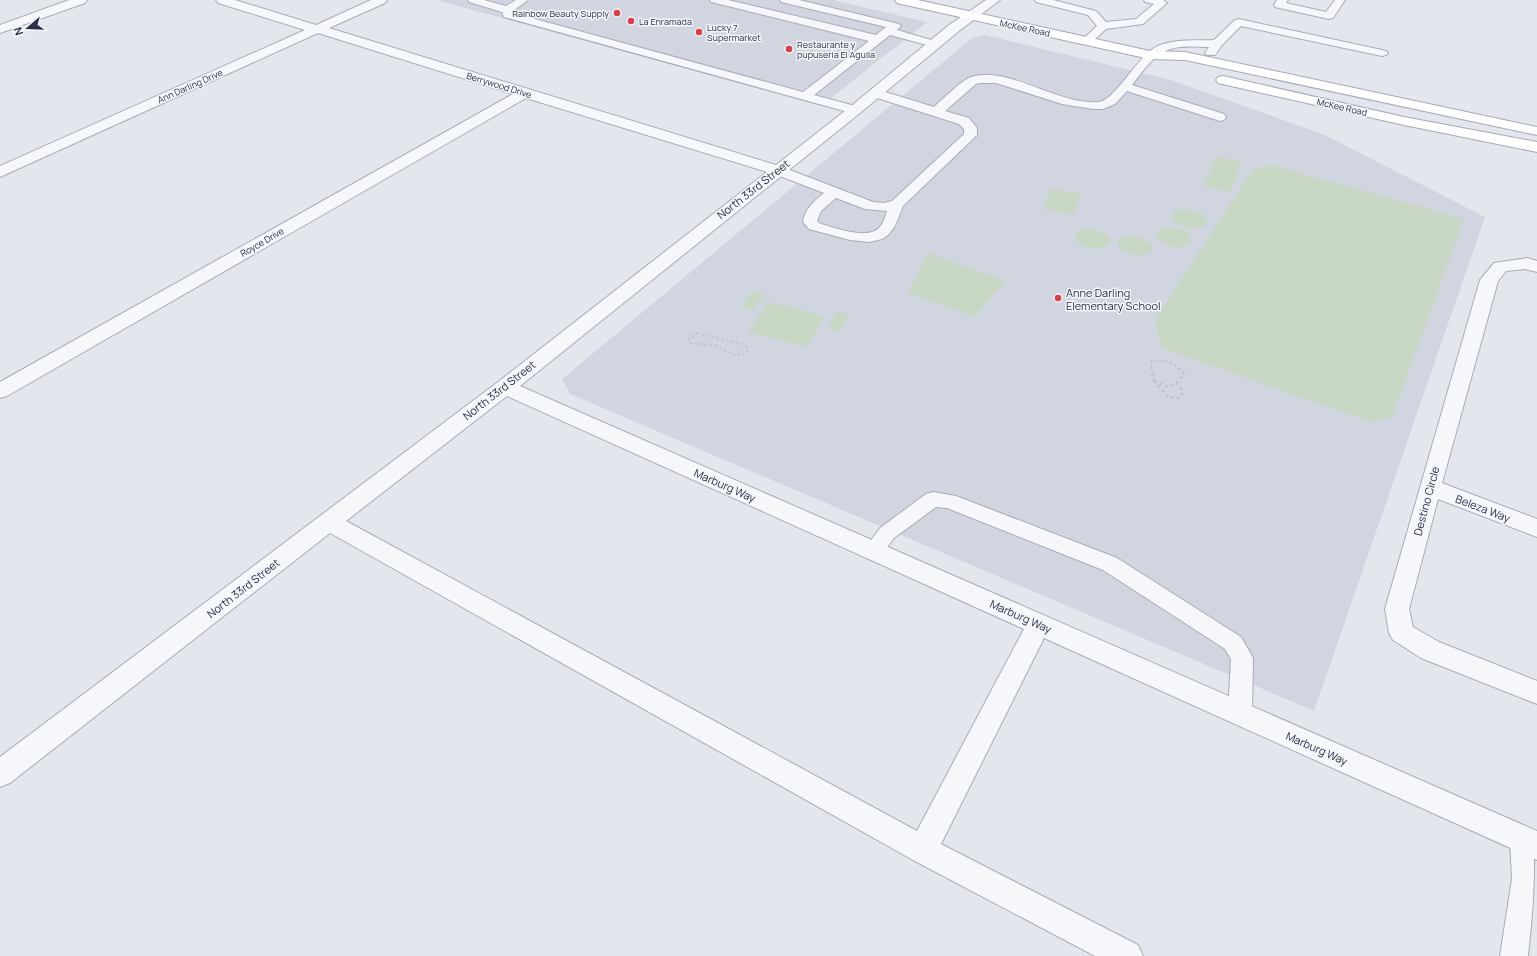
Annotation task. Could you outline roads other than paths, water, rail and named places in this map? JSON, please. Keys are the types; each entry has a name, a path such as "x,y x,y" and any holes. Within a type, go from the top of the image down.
{"main road":[{"name":"McKee Road","path":"901,0 1150,55 1185,56 1537,131"},
{"name":"McKee Road","path":"1150,55 1177,69"},
{"name":"McKee Road","path":"1214,78 1404,120 1537,147"}],"street":[{"path":"0,30 81,0"},
{"name":"Berrywood Drive","path":"222,0 777,170"},
{"name":"Ann Darling Drive","path":"0,172 381,0"},
{"name":"North 33rd Street","path":"0,774 504,387 777,170 855,110 954,28 994,0"},
{"name":"Royce Drive","path":"0,391 524,92"},
{"name":"Destino Circle","path":"1537,267 1527,263 1500,267 1489,280 1397,609 1402,633 1430,650 1537,693"},
{"name":"Marburg Way","path":"504,387 1530,842"},
{"name":"Beleza Way","path":"1430,487 1537,528"},
{"path":"329,522 923,850 1127,956"},
{"path":"923,850 1039,624"}],"lane":[{"path":"473,0 507,10 523,0"},
{"path":"715,0 877,39"},
{"path":"785,0 895,26 805,96"},
{"path":"1040,0 1092,12 1103,26"},
{"path":"1087,41 1103,26 1139,22 1162,3 1149,0"},
{"path":"1283,0 1279,5 1329,16 1340,0"},
{"path":"507,10 508,15 855,110"},
{"path":"1207,61 1217,43 1239,22 1382,53"},
{"path":"887,32 934,44"},
{"path":"936,112 972,81 997,78 1065,101 1096,106 1105,104 1113,100 1137,68 1150,55 1168,46 1217,43"},
{"path":"1124,86 1220,117"},
{"path":"834,192 816,208 810,216 810,222 814,226 864,238 880,236 885,231 897,204 970,135 971,128 964,122 875,93"},
{"path":"777,170 881,208 897,204"},
{"path":"874,551 887,532 933,499 949,501 1110,564 1233,643 1242,658 1240,714"},
{"path":"1514,956 1530,842"}],"place":[{"name":"Rainbow Beauty Supply","path":"617,13"},
{"name":"La Enramada","path":"631,21"},
{"name":"Lucky 7 Supermarket","path":"699,32"},
{"name":"Restaurante y pupuseria El Aguila","path":"789,49"},
{"name":"Anne Darling Elementary School","path":"1058,298"}]}
